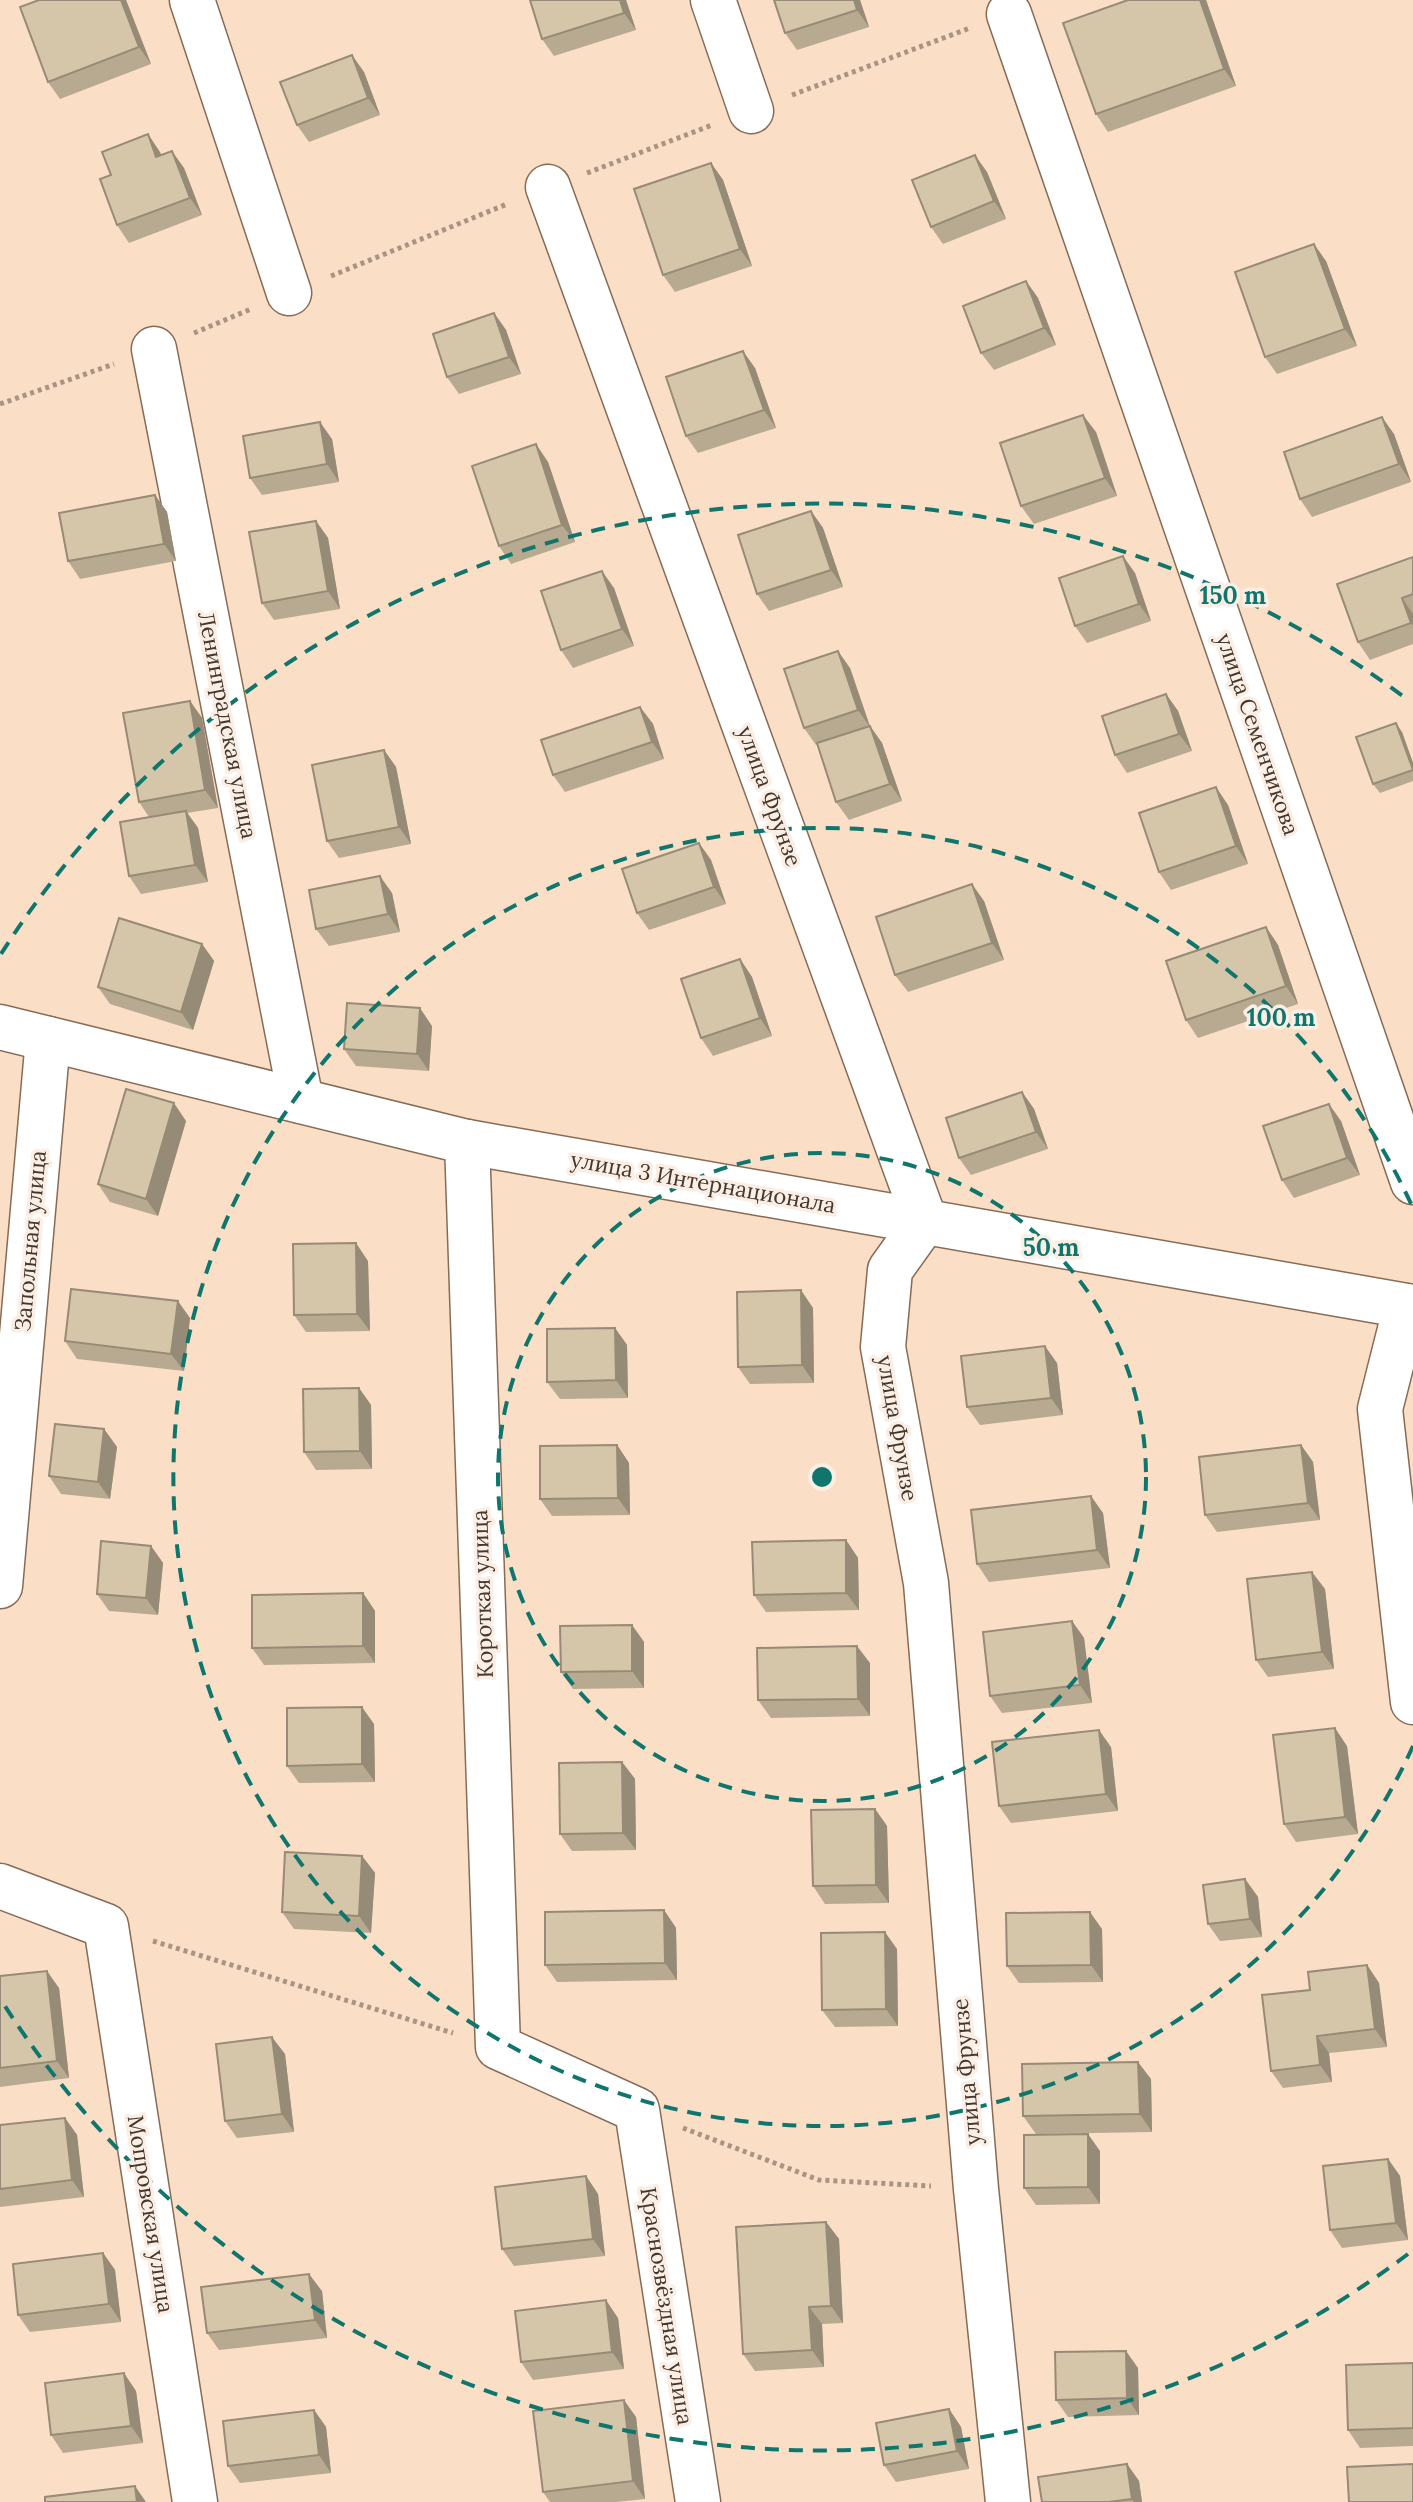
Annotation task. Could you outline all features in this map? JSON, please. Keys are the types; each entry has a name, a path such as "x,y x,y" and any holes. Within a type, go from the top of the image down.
{"street":[{"path":"192,0 289,293"},
{"path":"713,0 751,111"},
{"name":"улица Семенчикова","path":"1009,14 1413,1182"},
{"name":"улица Фрунзе","path":"548,187 925,1221 890,1270 883,1347 926,1583 976,2189 1008,2502"},
{"name":"Ленинградская улица","path":"154,349 301,1101"},
{"name":"улица 3 Интернационала","path":"0,1027 467,1142 1410,1307"},
{"name":"Запольная улица","path":"0,1586 48,1039"},
{"name":"Короткая улица","path":"467,1142 498,2047"},
{"path":"1410,1307 1380,1409 1413,1702"},
{"path":"0,1886 106,1926"},
{"name":"Мопровская улица","path":"106,1926 195,2502"},
{"path":"498,2047 637,2110"},
{"name":"Краснозвёздная улица","path":"637,2110 698,2502"}],"path":[{"path":"106,1926 498,2047"},
{"path":"637,2110 819,2180 976,2189"}],"building":[{"path":"39,0 121,0 139,47 48,82 20,7"},
{"path":"530,0 620,0 624,13 542,39"},
{"path":"774,0 854,0 857,10 785,33"},
{"path":"1128,0 1200,0 1224,69 1096,114 1063,23"},
{"path":"352,55 368,98 297,125 280,82"},
{"path":"148,134 156,157 172,151 190,198 117,225 100,179 111,175 102,152"},
{"path":"975,155 994,201 931,227 912,180"},
{"path":"711,163 740,249 663,275 634,189"},
{"path":"1314,244 1345,329 1265,357 1235,272"},
{"path":"1026,281 1044,328 981,353 963,306"},
{"path":"494,313 509,357 447,377 433,334"},
{"path":"743,351 764,410 686,436 666,377"},
{"path":"1083,415 1105,478 1021,506 1000,443"},
{"path":"1382,417 1399,464 1300,499 1284,452"},
{"path":"320,422 327,464 250,478 243,436"},
{"path":"536,444 562,525 499,546 472,466"},
{"path":"155,495 164,544 68,561 59,513"},
{"path":"811,511 831,570 757,594 738,535"},
{"path":"316,521 328,591 262,603 249,532"},
{"path":"1123,556 1139,604 1075,626 1059,578"},
{"path":"1413,557 1413,594 1402,598 1411,623 1358,642 1337,584"},
{"path":"602,571 622,629 561,650 541,591"},
{"path":"838,651 858,710 804,728 784,669"},
{"path":"1166,694 1179,734 1115,755 1102,716"},
{"path":"190,701 205,790 139,802 123,713"},
{"path":"640,707 652,742 553,775 541,740"},
{"path":"1396,723 1413,770 1373,784 1356,737"},
{"path":"870,726 890,784 836,802 817,743"},
{"path":"384,750 399,827 327,841 312,765"},
{"path":"1216,787 1236,846 1159,872 1139,813"},
{"path":"186,811 195,865 129,876 120,822"},
{"path":"699,843 714,887 637,913 622,869"},
{"path":"380,876 388,914 316,929 309,890"},
{"path":"972,884 992,943 895,975 876,917"},
{"path":"119,918 202,944 181,1012 98,987"},
{"path":"1266,927 1286,986 1186,1020 1166,961"},
{"path":"740,959 760,1018 701,1038 681,979"},
{"path":"347,1003 420,1008 417,1054 344,1049"},
{"path":"126,1089 174,1103 146,1199 98,1184"},
{"path":"1022,1092 1036,1132 959,1158 946,1118"},
{"path":"1329,1104 1347,1158 1282,1180 1263,1126"},
{"path":"356,1243 357,1314 294,1315 293,1244"},
{"path":"71,1289 178,1301 171,1354 65,1341"},
{"path":"801,1290 802,1365 738,1367 737,1292"},
{"path":"615,1328 616,1380 547,1382 547,1329"},
{"path":"1045,1346 1051,1398 967,1407 961,1356"},
{"path":"359,1388 360,1451 304,1452 303,1389"},
{"path":"55,1424 104,1429 98,1482 49,1476"},
{"path":"617,1445 618,1498 540,1499 540,1446"},
{"path":"1301,1445 1308,1503 1205,1515 1199,1457"},
{"path":"1091,1496 1097,1550 977,1564 971,1510"},
{"path":"846,1540 846,1593 754,1595 752,1542"},
{"path":"101,1541 151,1546 146,1598 97,1594"},
{"path":"1312,1572 1322,1652 1256,1660 1247,1579"},
{"path":"363,1593 363,1646 252,1648 252,1595"},
{"path":"1072,1621 1080,1685 990,1696 983,1632"},
{"path":"632,1625 632,1671 561,1672 560,1626"},
{"path":"857,1646 858,1699 758,1700 757,1648"},
{"path":"362,1707 362,1764 287,1766 287,1708"},
{"path":"1335,1728 1345,1817 1284,1824 1273,1735"},
{"path":"1099,1730 1106,1794 999,1806 992,1742"},
{"path":"622,1762 623,1833 560,1834 559,1763"},
{"path":"875,1809 876,1885 813,1886 811,1810"},
{"path":"285,1852 362,1856 359,1916 282,1912"},
{"path":"1245,1879 1250,1919 1208,1924 1203,1885"},
{"path":"664,1910 665,1963 545,1965 545,1912"},
{"path":"1090,1912 1091,1965 1007,1966 1006,1913"},
{"path":"885,1932 886,2009 822,2010 821,1933"},
{"path":"1367,1965 1375,2029 1317,2036 1320,2065 1271,2071 1262,1995 1310,1990 1308,1972"},
{"path":"47,1971 57,2061 0,2068 0,1976"},
{"path":"272,2037 282,2114 225,2121 216,2044"},
{"path":"1138,2062 1140,2114 1023,2116 1022,2064"},
{"path":"65,2118 72,2180 0,2189 0,2125"},
{"path":"1088,2134 1088,2187 1024,2188 1024,2135"},
{"path":"1388,2159 1396,2223 1330,2230 1323,2166"},
{"path":"586,2176 593,2239 502,2249 495,2187"},
{"path":"826,2222 831,2306 809,2307 812,2350 743,2354 736,2227"},
{"path":"103,2253 109,2304 18,2315 13,2264"},
{"path":"309,2274 315,2320 207,2333 201,2287"},
{"path":"606,2300 612,2352 521,2362 515,2311"},
{"path":"1126,2351 1127,2398 1056,2400 1055,2352"},
{"path":"1413,2363 1413,2428 1348,2430 1346,2365"},
{"path":"124,2373 131,2426 51,2435 45,2383"},
{"path":"624,2400 633,2481 543,2492 533,2411"},
{"path":"949,2409 957,2451 884,2465 876,2423"},
{"path":"314,2410 319,2455 228,2466 223,2421"},
{"path":"1127,2464 1132,2499 1042,2502 1038,2477"},
{"path":"1413,2464 1413,2502 1349,2502 1347,2467"},
{"path":"135,2486 137,2502 45,2502 45,2497"}]}
